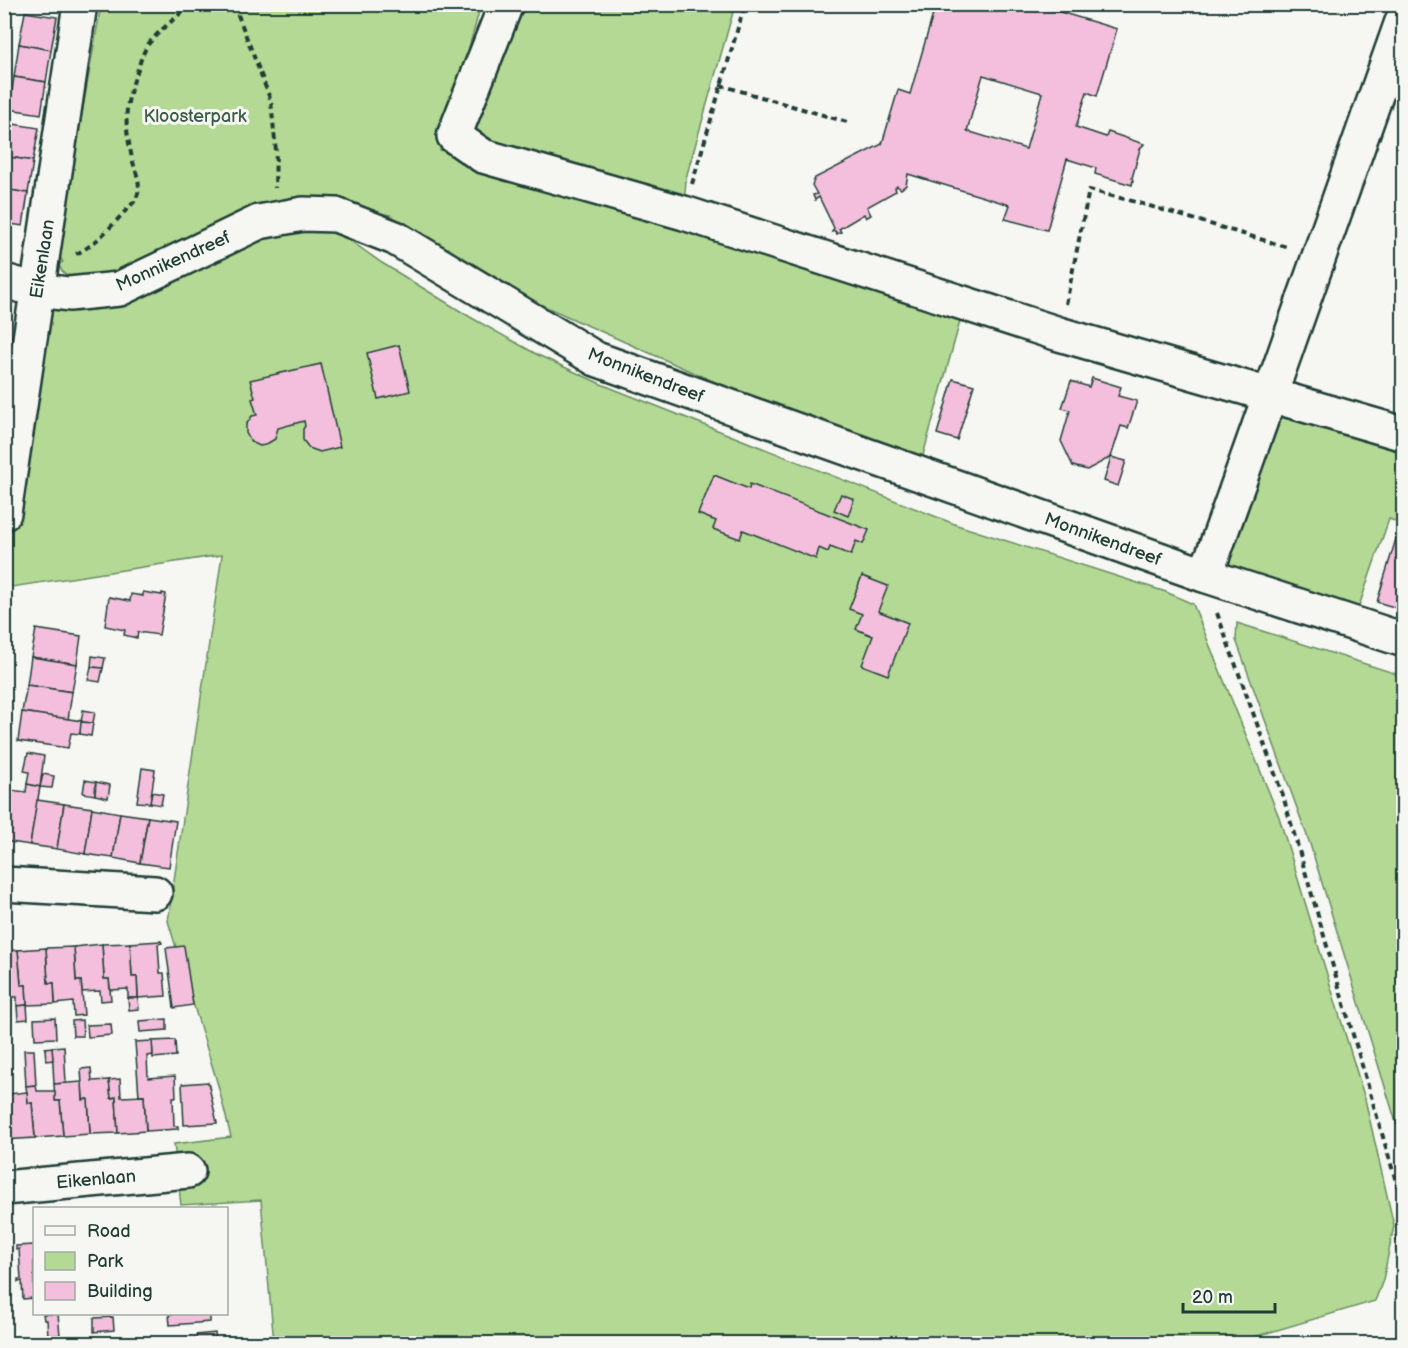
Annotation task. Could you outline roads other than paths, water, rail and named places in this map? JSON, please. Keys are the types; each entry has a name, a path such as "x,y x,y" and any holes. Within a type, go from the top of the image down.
{"street":[{"name":"Eikenlaan","path":"6,494 14,385 40,275 80,4"},
{"path":"506,4 454,136 483,156 684,213 1059,334 1404,434"},
{"path":"1204,574 1213,555 1404,16"},
{"name":"Monnikendreef","path":"4,282 40,275 69,294 119,289 259,222 303,214 336,215 395,238 596,359 1204,574 1404,640"},
{"path":"4,884 155,893"},
{"name":"Eikenlaan","path":"4,1188 188,1171"}],"park label":[{"name":"Kloosterpark","path":"195,116"}]}
